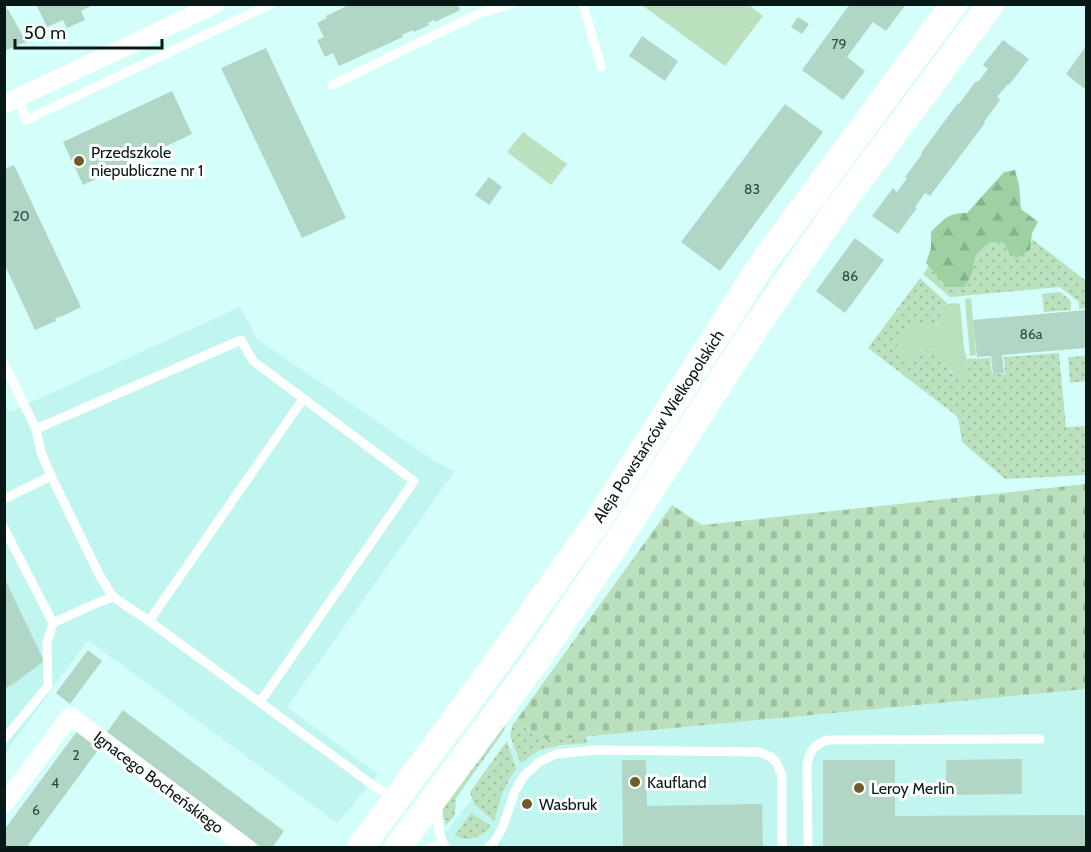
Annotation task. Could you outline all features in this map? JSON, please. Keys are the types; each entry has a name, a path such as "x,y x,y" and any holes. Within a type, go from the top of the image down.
{"main road":[{"name":"Aleja Powstańców Wielkopolskich","path":"360,848 494,668 597,522 762,264 954,4"},
{"name":"Aleja Powstańców Wielkopolskich","path":"397,848 535,662 620,538 754,328 832,217 991,4"}],"street":[{"path":"12,101 196,9 216,4"},
{"name":"Ignacego Bocheńskiego","path":"4,804 70,717 247,848"}],"lane":[{"path":"12,101 26,120 271,4"},
{"path":"332,85 480,13 512,4"},
{"path":"583,4 601,67"},
{"path":"36,429 241,340 253,361 414,481 259,701"},
{"path":"4,364 36,429 41,452 51,477 101,578 113,597 396,800"},
{"path":"149,621 303,399"},
{"path":"4,499 51,477"},
{"path":"4,528 53,623 47,643 48,686 4,739"},
{"path":"53,623 113,597"},
{"path":"808,848 807,765 809,754 818,743 829,740 1041,739"},
{"path":"488,848 502,829 515,791 529,771 539,762 555,754 596,750 759,752 771,757 776,762 782,776 782,848"},
{"path":"429,848 444,846 437,816 443,786"}],"shaded area":[{"path":"240,307 257,339 430,458 454,472 287,707 378,774 337,823 88,640 5,753 5,404 10,412"},
{"path":"1086,689 1086,847 434,848 526,728 548,740"}],"green space":[{"path":"642,5 749,5 763,16 725,66"},
{"path":"523,132 567,164 551,185 507,152"},
{"path":"1015,170 1021,209 1038,222 1032,233 1030,250 1016,258 1009,253 1004,243 989,242 976,255 972,274 964,287 947,287 926,263 931,248 931,232 947,217 967,213 1004,172"},
{"path":"1032,239 1086,281 1086,308 1079,309 1079,302 1060,287 950,297 923,274 929,266 934,271 972,274 976,255 989,242 1004,243 1009,253 1031,245"},
{"path":"920,278 948,304 941,305 940,320 908,362 934,348 942,356 951,373 969,368 967,359 990,358 992,374 1005,374 1004,357 1059,353 1066,427 1086,426 1086,475 1005,479 962,442 958,417 868,348"},
{"path":"1060,292 1070,300 1071,310 1044,312 1042,294"},
{"path":"971,298 976,355 970,356 965,299"},
{"path":"960,304 964,348 969,368 968,378 959,381 934,348 908,362 900,359 895,350 901,336 921,322 928,320 935,327 940,320 941,305"},
{"path":"1086,356 1086,381 1070,383 1068,357"},
{"path":"1086,484 1086,689 548,740 515,722 672,505 702,525"},
{"path":"507,718 504,731 456,798 455,815 446,826 443,805"},
{"path":"515,722 548,740 586,736 587,743 539,750 521,763 510,736"},
{"path":"507,741 516,769 502,794 494,821 474,804 470,792"},
{"path":"471,813 491,826 474,838 460,838 455,835"}],"building":[{"path":"36,4 95,4 81,11 85,20 67,28 63,20 47,27"},
{"path":"351,4 352,6 356,4 458,4 460,10 435,22 434,20 428,23 429,25 402,35 403,37 339,66 333,53 325,57 317,40 324,37 317,23"},
{"path":"850,4 906,4 886,31 873,22 847,57 865,71 843,100 802,70"},
{"path":"8,9 26,42 4,51 4,11"},
{"path":"798,17 809,24 802,34 791,27"},
{"path":"642,36 678,61 665,81 629,56"},
{"path":"1003,40 1029,59 997,97 1000,100 985,123 930,196 925,193 898,234 872,216 893,188 897,192 921,153 958,103 988,69 983,65"},
{"path":"1086,46 1086,90 1066,74"},
{"path":"266,48 346,218 302,238 221,68"},
{"path":"172,91 192,134 83,185 63,142"},
{"path":"785,104 823,132 720,271 681,242"},
{"path":"14,165 81,307 35,330 4,263 4,169"},
{"path":"489,177 502,187 489,205 475,195"},
{"path":"855,238 884,260 845,313 816,291"},
{"path":"1086,310 1086,348 1002,355 1004,373 993,374 991,356 977,357 973,320"},
{"path":"4,577 44,661 12,685 4,688"},
{"path":"88,650 102,661 70,704 56,693"},
{"path":"123,710 284,831 272,848 262,848 107,732"},
{"path":"78,730 101,746 26,848 4,848 4,830"},
{"path":"1022,759 1022,794 946,795 946,760"},
{"name":"Kaufland","path":"622,760 646,760 647,806 762,804 763,848 623,848"},
{"name":"Leroy Merlin","path":"823,760 895,760 895,816 1086,815 1086,848 823,848"}],"place":[{"name":"Przedszkole niepubliczne nr 1","path":"79,161"},
{"name":"Kaufland","path":"635,782"},
{"name":"Leroy Merlin","path":"859,788"},
{"name":"Wasbruk","path":"527,804"}]}
